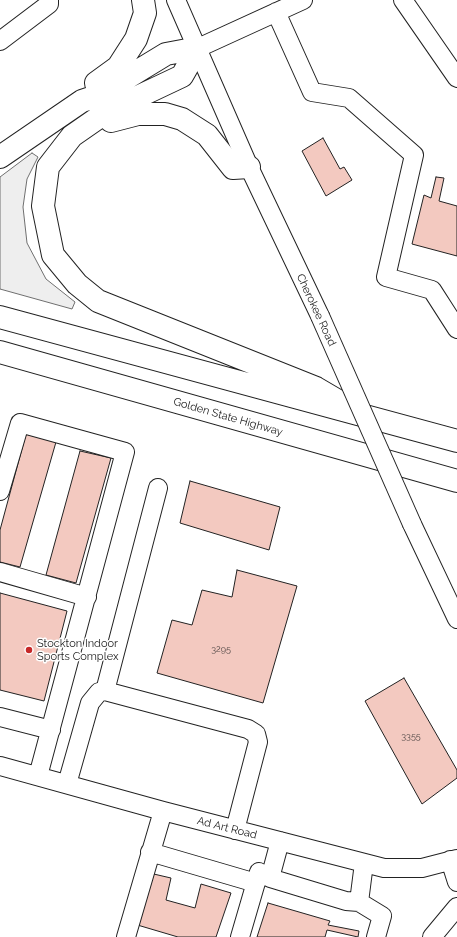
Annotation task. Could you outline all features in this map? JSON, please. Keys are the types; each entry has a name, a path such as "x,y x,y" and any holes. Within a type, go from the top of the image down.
{"highway":[{"path":"82,101 91,87 118,66 136,39 145,13 143,0"},
{"path":"0,157 82,101 97,96 166,54 198,48"},
{"path":"198,48 182,76 108,111 72,136 48,167 42,206 53,255 77,284 98,301 316,388 362,415"},
{"path":"95,120 110,121 138,114 165,114 182,119 207,135 233,168 250,167"},
{"path":"0,317 457,441"},
{"name":"Golden State Highway","path":"0,352 457,481"},
{"path":"428,473 457,495"}],"street":[{"path":"0,41 49,4 49,0"},
{"name":"Cherokee Road","path":"176,0 250,167 320,316 412,524 457,619"},
{"path":"198,48 303,0"},
{"path":"402,0 457,78"},
{"path":"276,12 312,92 349,98 414,155 386,277 432,290 457,329"},
{"path":"0,491 20,423 125,452 38,776"},
{"path":"105,691 158,488"},
{"path":"0,572 87,598"},
{"path":"67,784 90,703 94,695 99,692 105,691 248,729 256,734 258,742 235,830"},
{"path":"0,717 51,730"},
{"name":"Ad Art Road","path":"0,766 162,811 384,868 422,868 454,860"},
{"path":"126,937 162,811"},
{"path":"240,937 263,880 274,840"},
{"path":"150,852 346,901 359,902 382,916 376,937"},
{"path":"454,860 457,882"},
{"path":"359,902 364,863"},
{"path":"252,937 260,903 263,880"},
{"path":"432,937 457,907"}],"shaded area":[{"path":"32,153 38,157 27,179 23,207 27,243 46,279 75,302 72,309 0,289 0,177"}],"building":[{"path":"323,138 340,169 344,167 352,180 326,196 302,151"},
{"path":"436,177 444,178 439,201 457,206 457,256 412,244 424,195 431,198"},
{"path":"26,434 56,442 20,567 0,562 0,530"},
{"path":"80,451 111,458 76,583 46,575"},
{"path":"190,481 280,507 269,550 180,523"},
{"path":"237,570 297,586 263,703 157,673 172,620 192,625 202,590 232,597"},
{"name":"Stockton Indoor Sports Complex","path":"0,593 67,611 44,701 0,690"},
{"path":"404,678 457,770 457,778 422,804 365,701"},
{"path":"145,872 171,878 166,900 195,908 201,884 231,893 216,937 178,937 134,924"},
{"path":"268,903 330,921 328,925 359,931 358,937 327,930 325,937 257,937"}],"place":[{"name":"Stockton Indoor Sports Complex","path":"29,650"}]}
